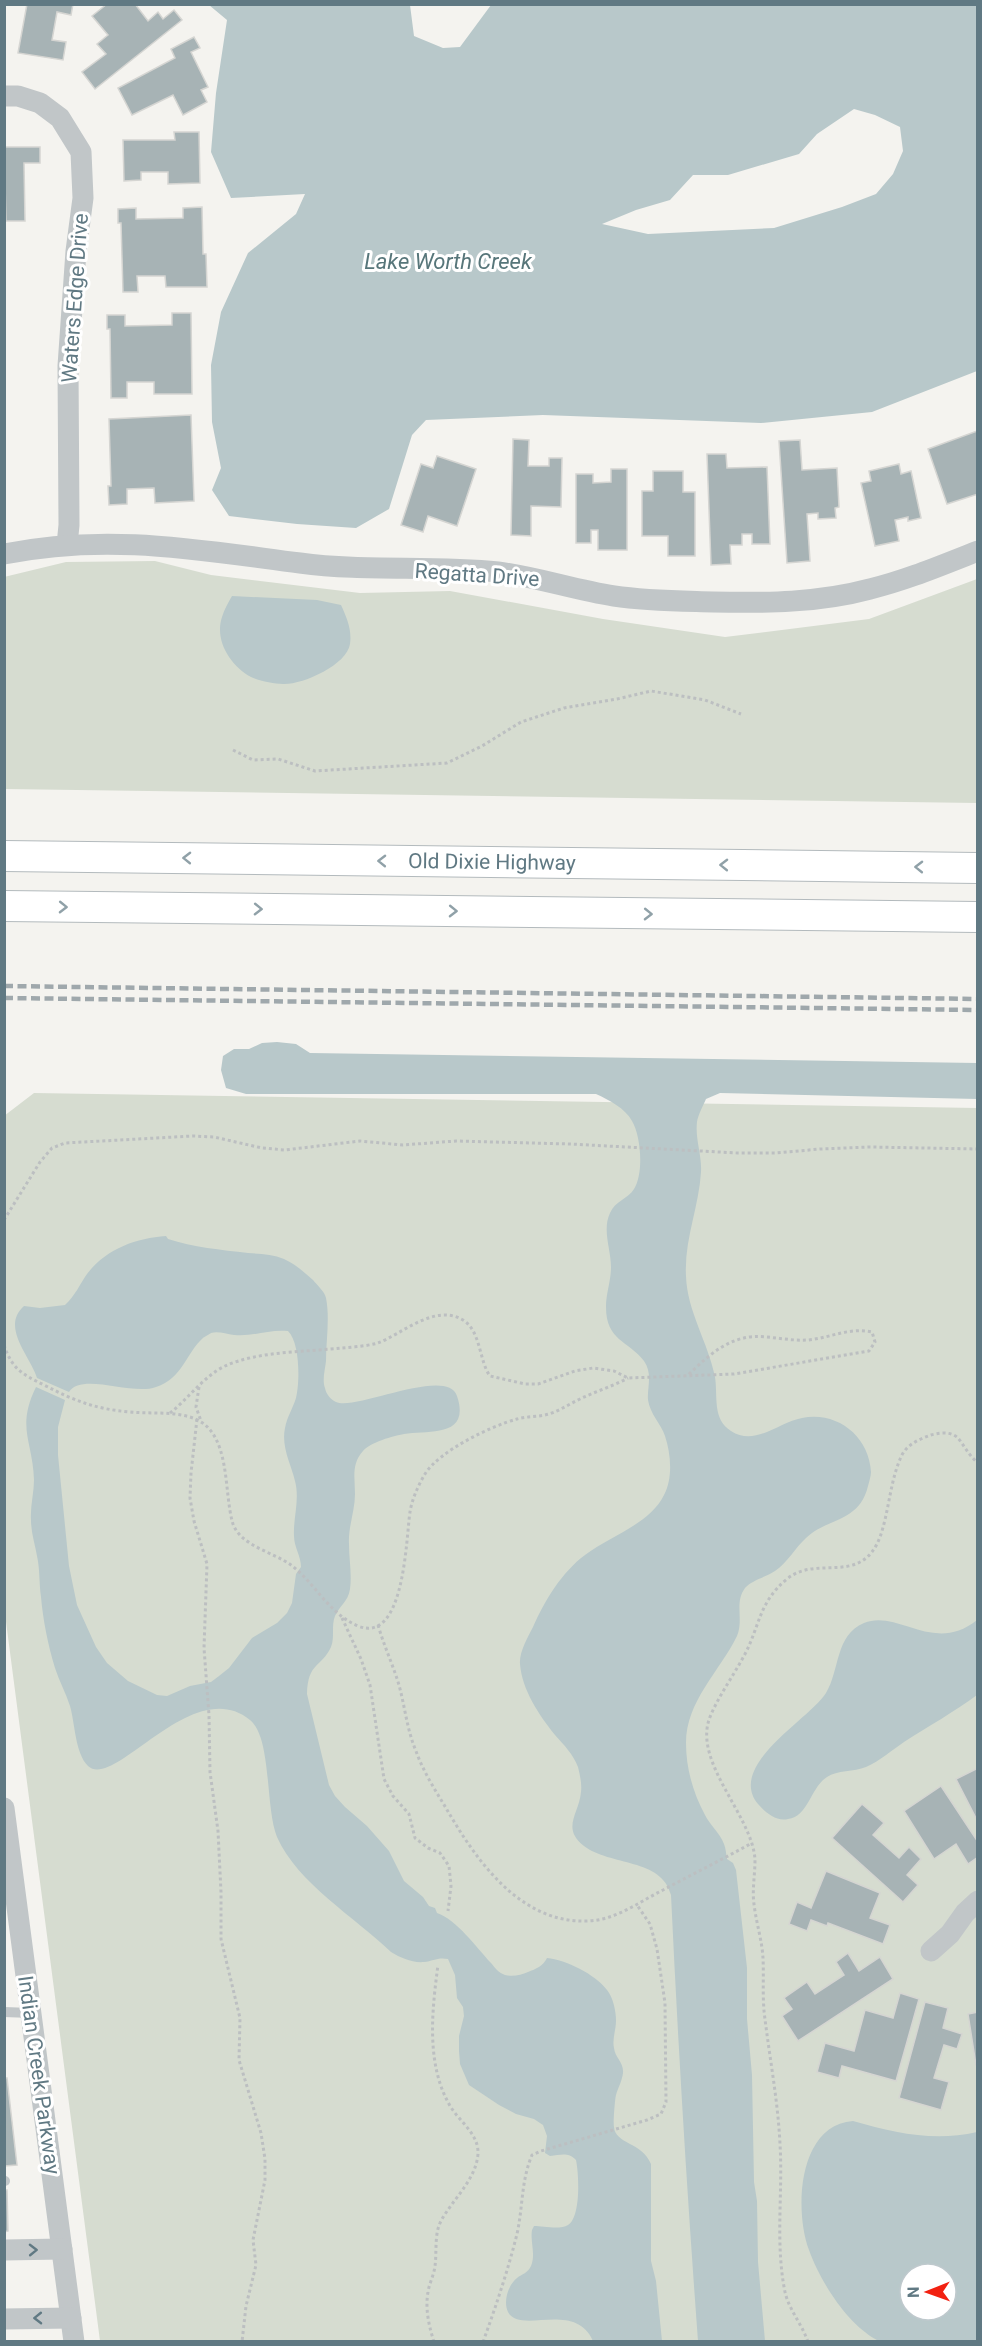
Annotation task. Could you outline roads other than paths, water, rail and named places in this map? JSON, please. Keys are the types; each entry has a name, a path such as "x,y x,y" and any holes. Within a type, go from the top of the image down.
{"main road":[{"name":"Old Dixie Highway","path":"4,856 978,868"},
{"path":"4,906 978,917"}],"street":[{"name":"Waters Edge Drive","path":"4,96 18,96 40,103 60,118 81,152 83,198 76,251 68,366 69,525 67,545"},
{"name":"Regatta Drive","path":"4,554 67,545 140,544 198,548 302,564 349,568 498,572 542,579 612,596 656,601 757,603 822,599 870,589 916,575 978,551"},
{"name":"Indian Creek Parkway","path":"4,1808 13,1934 31,2013 74,2342"},
{"path":"931,1951 950,1934 965,1913 978,1901"},
{"path":"4,2250 62,2249"},
{"path":"4,2319 71,2318"}],"lane":[{"path":"4,2012 31,2013"}],"water":[{"name":"Lake Worth Creek","path":"209,5 410,5 414,36 443,48 460,47 491,5 977,5 977,371 872,412 761,423 543,415 426,420 412,435 389,509 356,528 229,516 212,490 221,468 212,422 211,365 221,312 248,253 296,214 305,194 231,198 211,152 216,93 227,20","holes":["854,109 875,115 900,127 903,151 893,174 876,194 774,228 648,234 602,224 636,210 670,200 693,175 728,175 799,154 817,134"]},
{"path":"232,596 317,600 341,605 350,634 347,652 323,672 301,681 279,684 251,677 231,660 222,644 220,626"},
{"path":"262,1043 296,1044 310,1053 977,1063 977,1099 720,1093 706,1099 697,1122 701,1172 687,1249 686,1276 690,1302 712,1364 718,1414 731,1431 749,1436 767,1432 793,1420 827,1418 849,1429 858,1437 869,1459 871,1472 864,1498 858,1507 842,1518 815,1531 780,1567 745,1588 739,1605 740,1623 737,1636 705,1687 687,1728 686,1752 697,1798 705,1815 722,1840 727,1859 733,1863 736,1870 747,1968 754,2182 765,2341 698,2341 671,1895 666,1883 657,1875 634,1864 595,1852 577,1839 572,1827 581,1792 578,1767 571,1754 537,1711 521,1674 521,1655 526,1640 555,1587 585,1555 629,1529 649,1514 658,1505 669,1481 669,1450 663,1432 649,1405 647,1366 638,1354 614,1333 607,1318 606,1302 611,1267 607,1233 608,1219 612,1209 634,1189 637,1182 640,1155 635,1128 629,1116 621,1108 596,1094 246,1094 226,1088 221,1070 223,1056 234,1049 249,1049"},
{"path":"166,1236 168,1239 197,1246 280,1257 313,1280 326,1298 328,1321 324,1382 326,1392 334,1401 347,1403 362,1401 420,1387 437,1386 450,1388 457,1396 460,1410 458,1419 453,1425 435,1431 388,1438 371,1445 359,1456 354,1472 355,1500 349,1538 350,1589 348,1597 335,1616 331,1647 312,1671 307,1694 329,1785 335,1796 367,1826 389,1851 404,1881 423,1897 429,1906 435,1908 437,1913 459,1928 503,1974 511,1976 523,1974 539,1967 547,1958 555,1959 588,1973 609,1993 616,2017 614,2048 623,2069 616,2097 614,2127 619,2137 642,2151 651,2164 651,2261 656,2281 662,2341 593,2341 585,2329 574,2322 524,2320 514,2318 508,2312 506,2299 509,2289 514,2281 531,2266 534,2226 561,2227 568,2225 572,2220 578,2195 576,2160 567,2155 550,2156 545,2153 547,2136 543,2125 499,2105 469,2085 460,2064 459,2051 459,2036 464,2016 463,2007 457,1998 455,1975 448,1959 415,1962 391,1952 313,1885 286,1854 273,1824 262,1742 257,1729 250,1720 227,1710 204,1711 180,1720 117,1763 100,1769 88,1766 80,1754 70,1706 57,1673 44,1624 38,1561 32,1529 34,1480 26,1424 30,1401 36,1387 65,1400 58,1427 58,1455 69,1566 77,1605 96,1647 107,1663 128,1681 157,1695 167,1696 190,1686 211,1682 229,1668 252,1638 277,1623 287,1613 292,1603 296,1574 301,1567 294,1536 296,1488 284,1442 286,1424 296,1398 298,1382 297,1353 288,1331 248,1335 211,1333 197,1344 172,1378 156,1387 146,1389 85,1384 75,1386 69,1392 37,1378 19,1342 15,1323 17,1314 24,1306 40,1308 65,1305 87,1274 103,1258 133,1242"},
{"path":"877,1620 931,1633 946,1633 961,1630 977,1620 977,1695 871,1765 827,1777 821,1782 801,1813 795,1817 784,1820 775,1818 758,1804 751,1789 753,1774 761,1759 826,1693 843,1644 855,1629 864,1623"},
{"path":"853,2121 915,2135 945,2136 977,2132 977,2341 877,2340 855,2324 845,2313 820,2275 804,2233 802,2193 805,2172 811,2153 821,2137 835,2126"}],"railway":[{"path":"4,986 978,999"},
{"path":"4,998 978,1010"}]}
